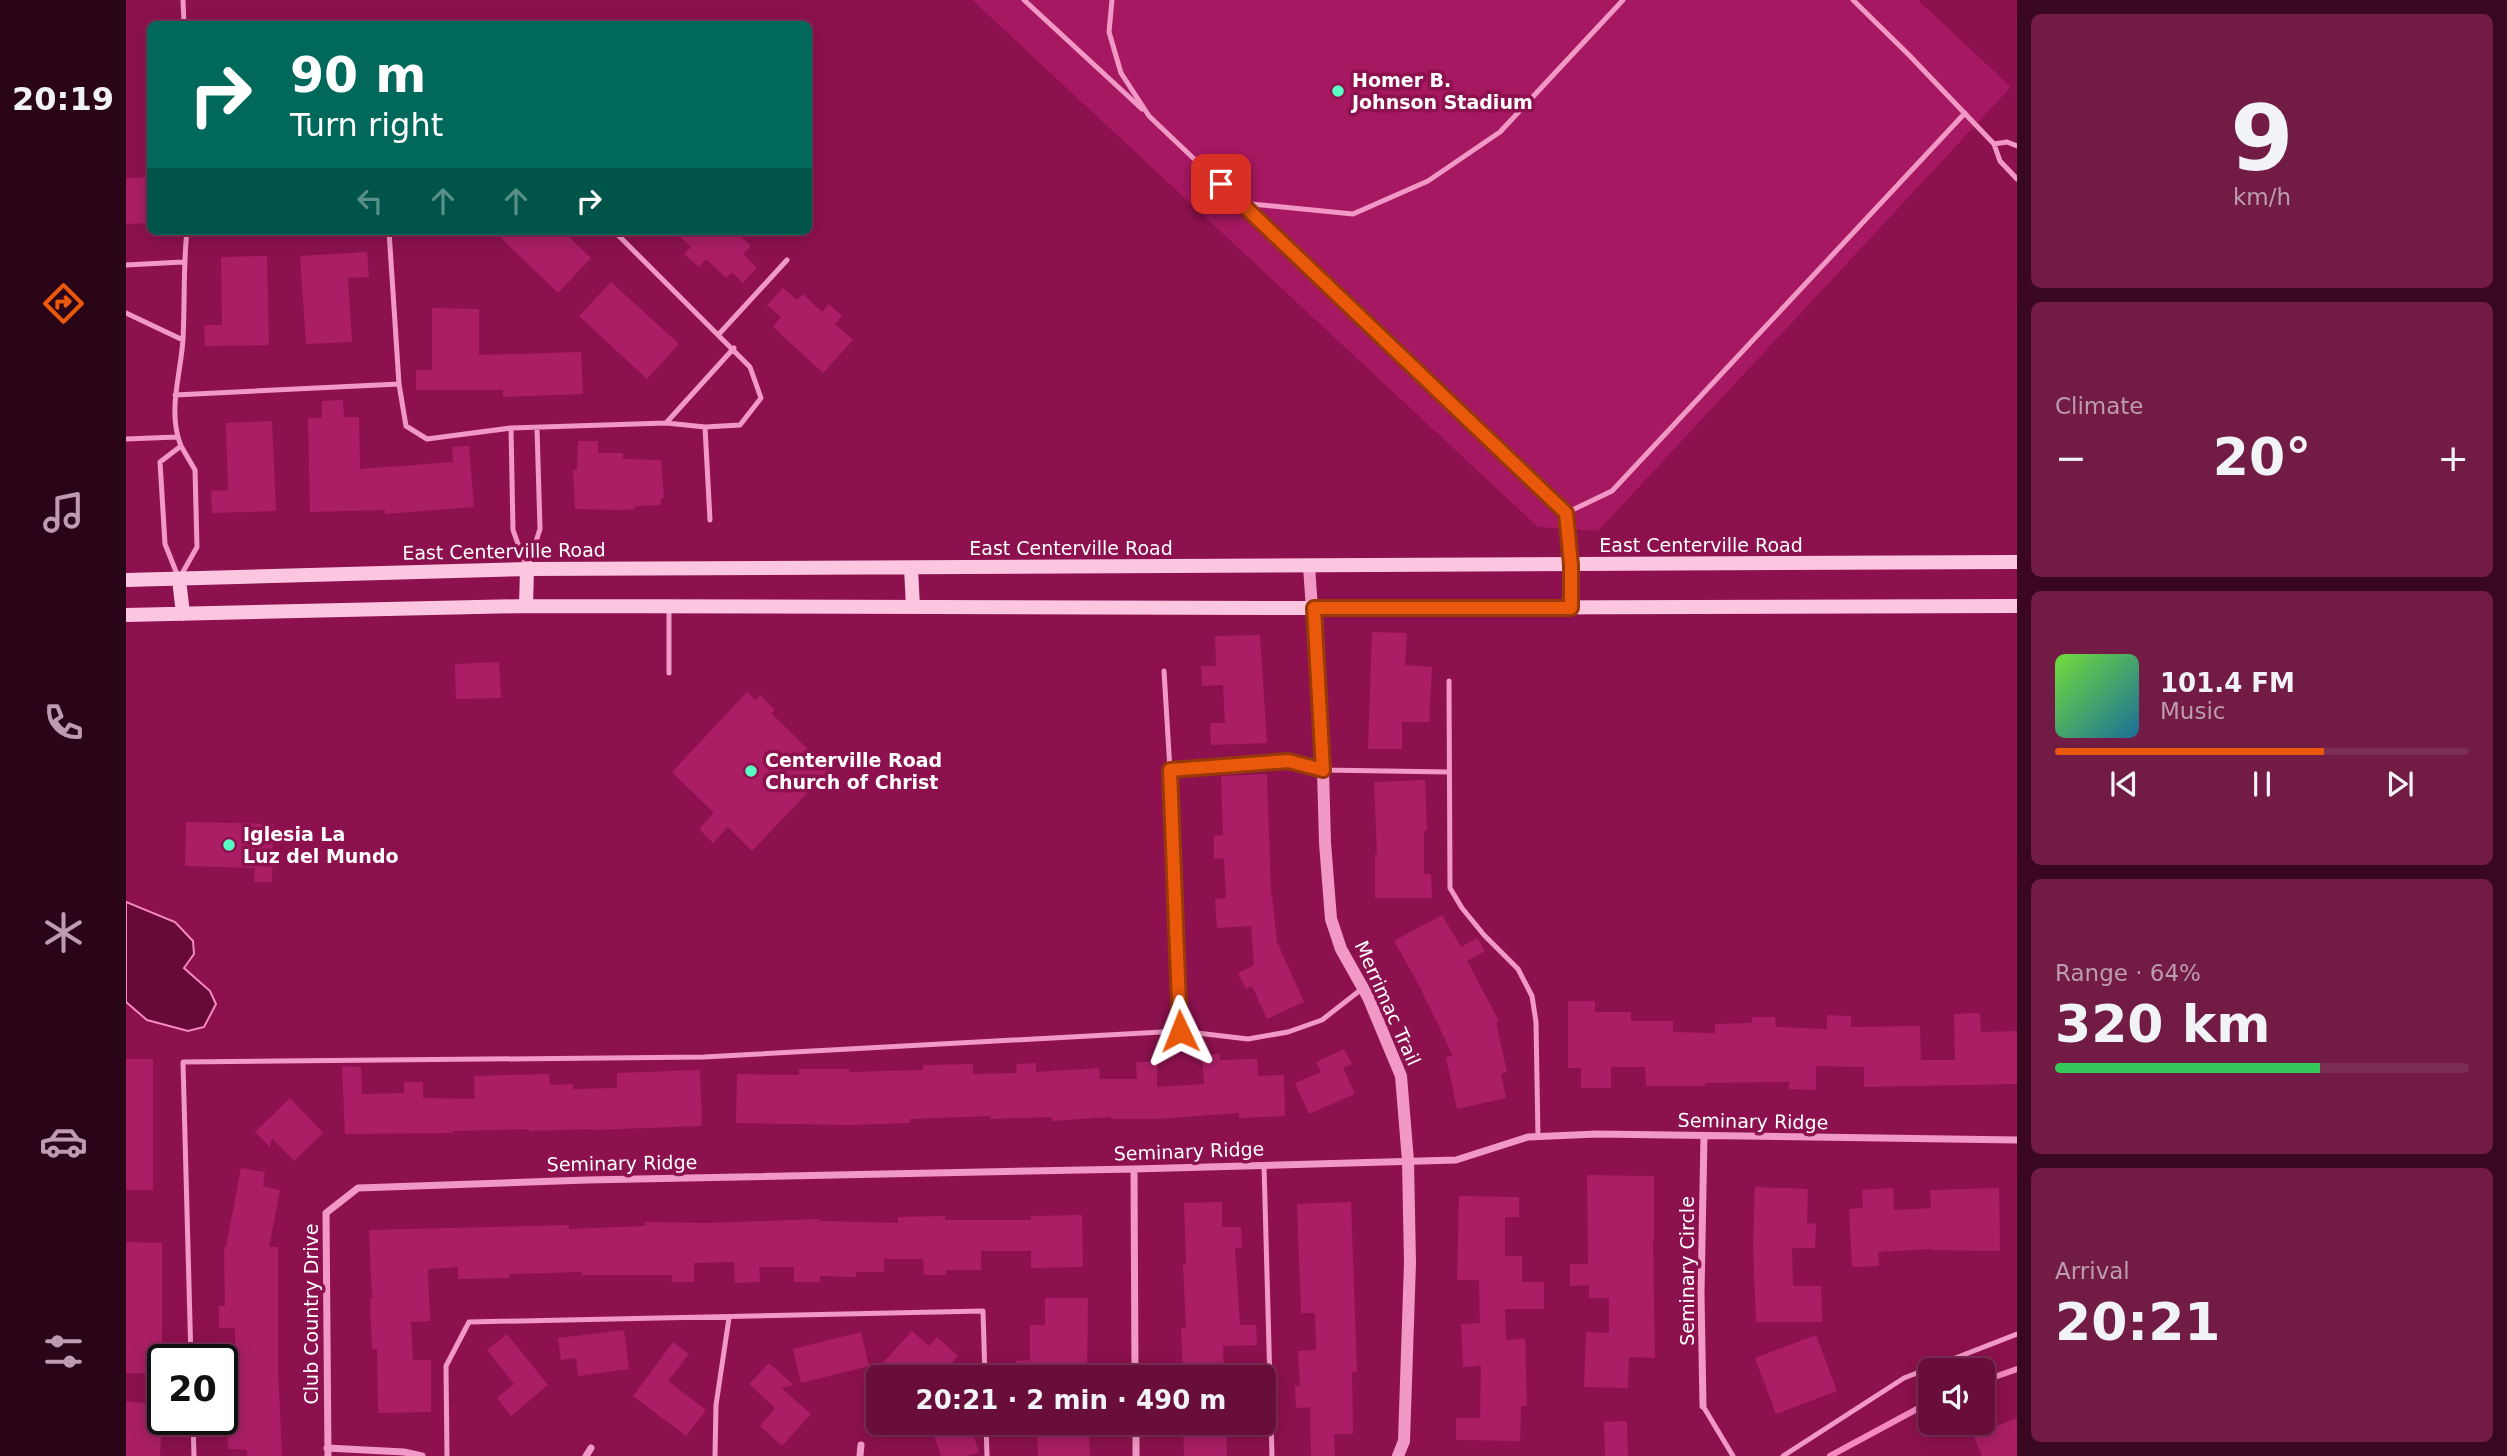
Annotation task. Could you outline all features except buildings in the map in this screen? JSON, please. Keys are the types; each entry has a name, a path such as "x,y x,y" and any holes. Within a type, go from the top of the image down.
{"main road":[{"name":"East Centerville Road","path":"126,580 527,569 2017,562"},
{"path":"911,568 913,607"},
{"path":"526,606 527,569"},
{"path":"179,579 183,614"},
{"path":"126,615 526,606 2017,606"}],"street":[{"name":"Merrimac Trail","path":"1310,566 1325,843 1332,919 1341,949 1363,988 1401,1076 1408,1161 1410,1263 1404,1441 1398,1456"},
{"name":"Seminary Ridge","path":"358,1188 587,1180 1456,1160 1528,1137 1597,1134 2017,1140"},
{"name":"Seminary Circle","path":"1703,1406 1701,1294 1704,1136"},
{"path":"1134,1169 1135,1365"},
{"name":"Club Country Drive","path":"328,1452 326,1213 358,1188"},
{"path":"1136,1435 1136,1456"},
{"path":"860,1456 861,1445"},
{"path":"586,1456 591,1448"},
{"path":"328,1452 404,1452 422,1456"}],"lane":[{"path":"183,0 184,21"},
{"path":"1024,0 1566,513 1571,565 1571,608"},
{"path":"1112,0 1109,32 1121,73 1149,116"},
{"path":"1241,203 1353,214 1428,181 1500,132 1623,0"},
{"path":"1853,0 1994,144 2000,161 2017,179"},
{"path":"1566,513 1612,491 1965,113"},
{"path":"1994,144 2007,142 2017,146"},
{"path":"179,579 197,547 195,470 177,437 175,395 183,340 183,262 186,235"},
{"path":"389,235 399,384 406,426 427,439 511,428 666,423 705,427 740,425 761,398 750,367 734,348 618,235"},
{"path":"719,334 787,260"},
{"path":"126,265 183,262"},
{"path":"126,313 183,340"},
{"path":"666,423 734,348"},
{"path":"175,395 399,384"},
{"path":"705,427 710,520"},
{"path":"511,428 513,530 527,569"},
{"path":"527,569 540,529 537,428"},
{"path":"126,439 177,437"},
{"path":"179,579 165,544 160,462 181,446"},
{"path":"669,606 669,673"},
{"path":"1164,671 1180,1031"},
{"path":"1449,681 1450,888 1484,935 1518,969 1532,996 1536,1023 1538,1137"},
{"path":"1170,770 1288,761 1323,770 1449,772"},
{"path":"191,1344 183,1062 704,1057 1180,1031 1248,1040 1322,1020 1363,988"},
{"path":"1264,1165 1272,1456"},
{"path":"447,1456 446,1366 469,1322 984,1311 985,1365"},
{"path":"715,1456 716,1405 729,1318"},
{"path":"1783,1456 1904,1378 2017,1334"},
{"path":"1703,1406 1733,1456"},
{"path":"193,1435 194,1456"},
{"path":"986,1435 987,1456"}],"shaded area":[{"path":"972,0 1918,0 2011,87 1598,531 1538,527"},
{"path":"126,902 175,922 193,941 194,954 184,968 210,991 216,1004 204,1027 188,1031 147,1020 126,1002"}],"waterway":[{"path":"1995,1377 2017,1369"},
{"path":"1830,1456 1918,1408"}],"place":[{"name":"Homer B. Johnson Stadium","path":"1338,91"},
{"name":"Centerville Road Church of Christ","path":"751,771"},
{"name":"Iglesia La Luz del Mundo","path":"229,845"}],"route":[{"path":"1180,1031 1170,770 1288,761 1323,770 1314,608 1571,608 1571,565 1566,513 1221,184"}]}
